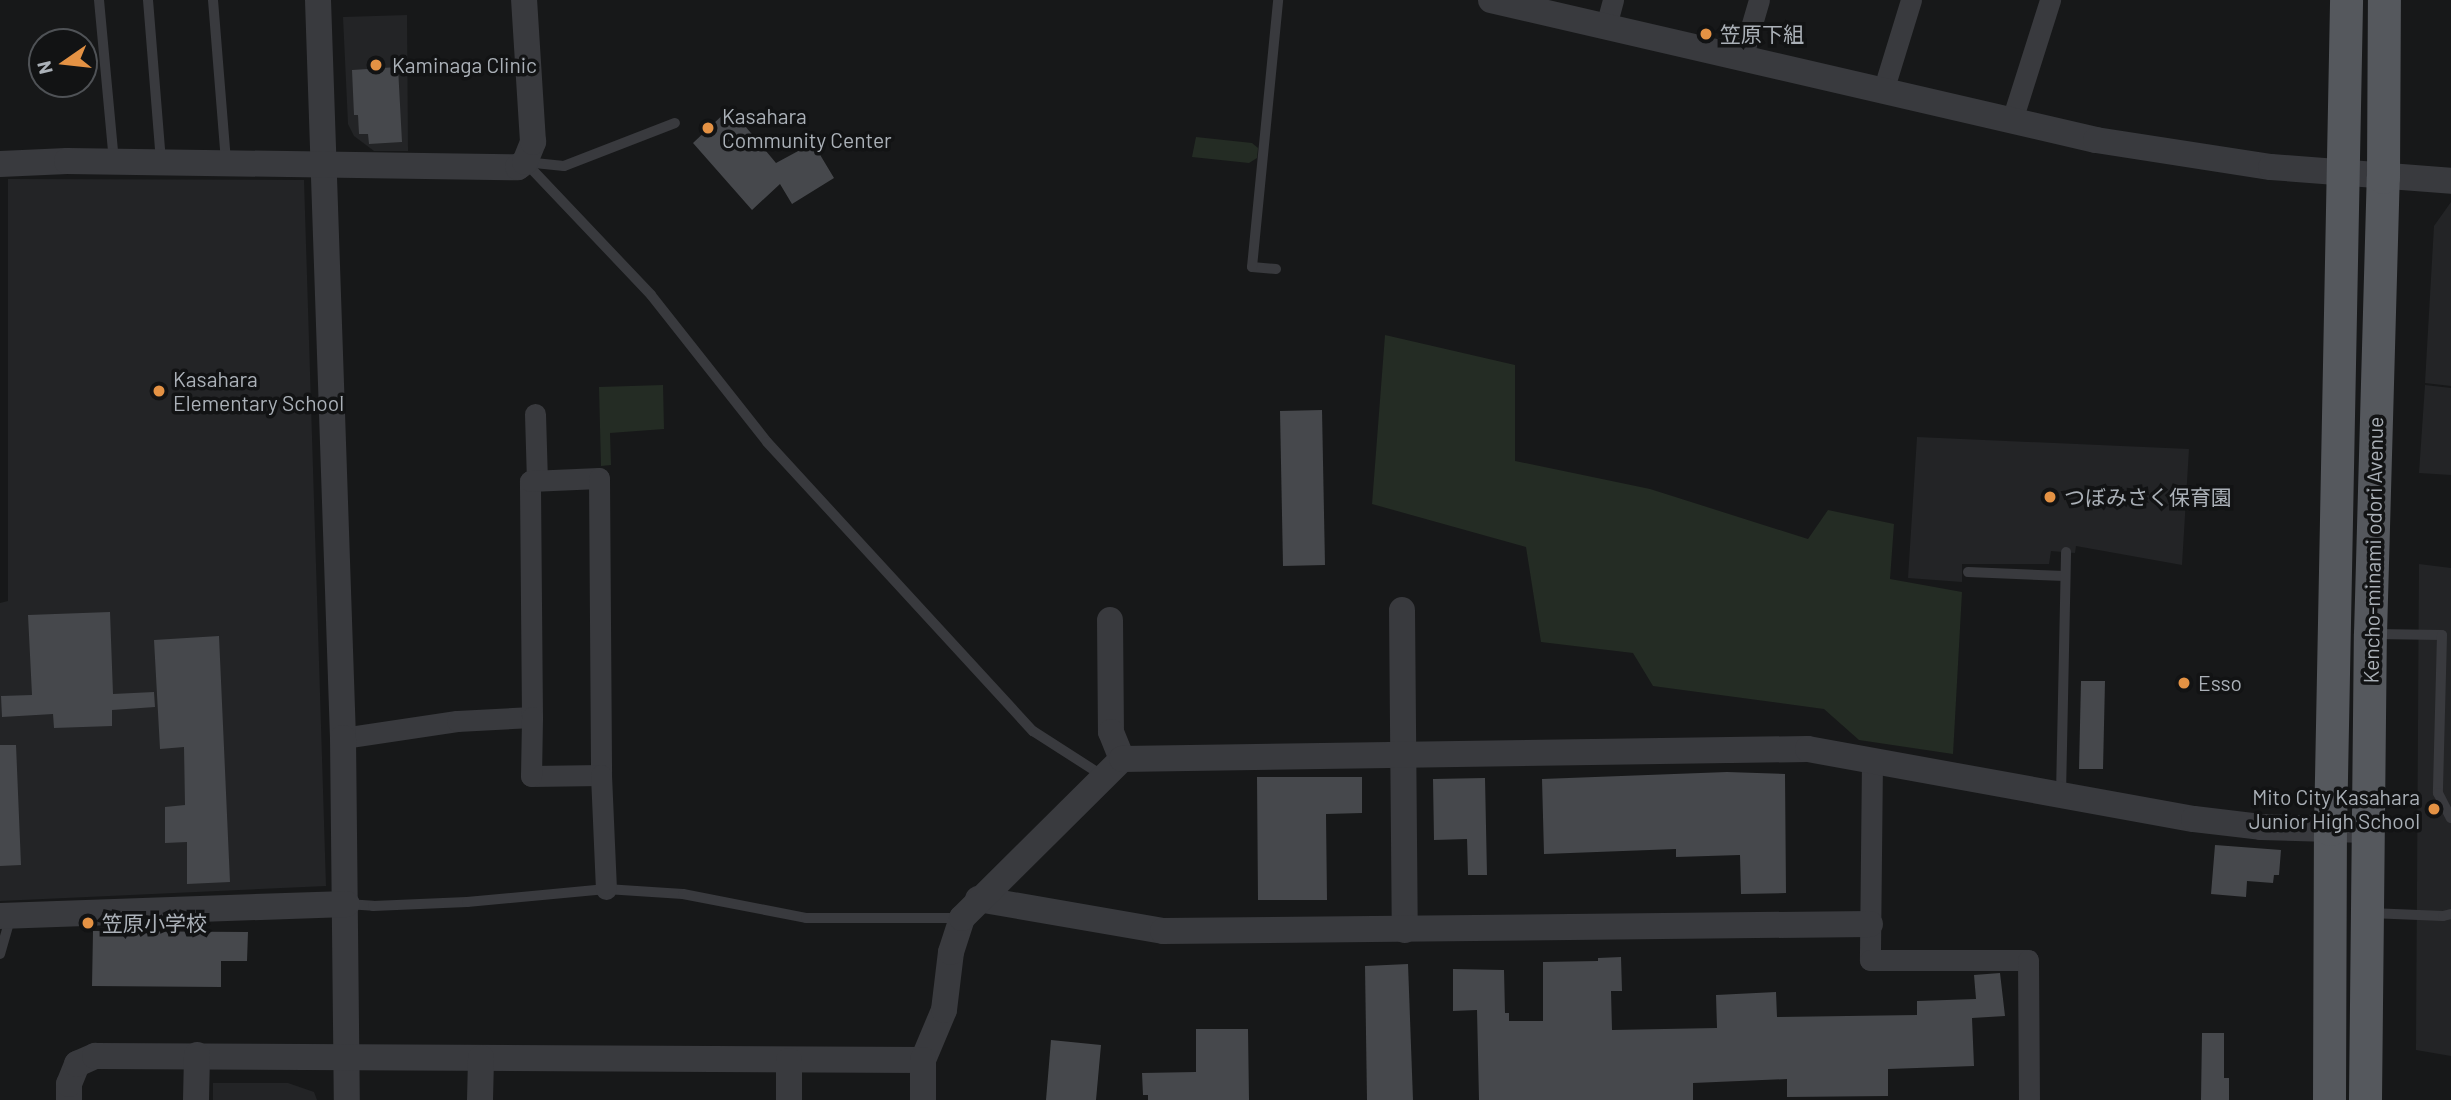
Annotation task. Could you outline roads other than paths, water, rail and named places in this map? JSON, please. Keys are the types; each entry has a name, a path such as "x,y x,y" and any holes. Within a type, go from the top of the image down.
{"main road":[{"name":"Kencho-minami odori Avenue","path":"2329,1100 2330,829 2346,0"},
{"name":"Kencho-minami odori Avenue","path":"2365,1100 2370,634 2383,177 2384,0"}],"street":[{"path":"318,0 343,738 347,904 347,1100"},
{"path":"0,164 161,162 507,169 525,162 533,142 524,0"},
{"path":"1491,0 2012,120 2182,155 2344,175 2451,181"},
{"path":"1606,26 1613,0"},
{"path":"1742,58 1759,0"},
{"path":"1883,91 1911,0"},
{"path":"2012,120 2050,0"},
{"path":"536,414 537,480"},
{"path":"601,775 531,776 530,481 600,478 601,775 606,889"},
{"path":"1402,610 1405,930"},
{"path":"1110,620 1112,767"},
{"path":"343,738 457,721 531,717"},
{"path":"923,1100 923,1060 944,1010 951,952 970,908 1112,767 1404,752 1808,748 2062,797 2234,824 2367,830"},
{"path":"1872,760 1870,960 2028,960 2029,1100"},
{"path":"5,916 347,904"},
{"path":"970,908 1163,931 1870,924"},
{"path":"69,1100 72,1073 77,1063 85,1058 197,1055 923,1060"},
{"path":"196,1100 197,1055"},
{"path":"480,1100 481,1058"},
{"path":"789,1061 789,1100"}],"lane":[{"path":"99,0 114,162"},
{"path":"148,0 161,162"},
{"path":"213,0 226,163"},
{"path":"1276,269 1252,267 1278,0"},
{"path":"525,162 564,166 675,123"},
{"path":"525,162 651,295 767,442 1033,731 1112,767"},
{"path":"2062,797 2066,552"},
{"path":"1968,572 2065,576"},
{"path":"2370,634 2442,635 2438,793 2451,818"},
{"path":"347,904 373,906 467,902 606,889 683,894 806,918 970,908"},
{"path":"2367,913 2451,914"},
{"path":"0,954 5,916"}],"place":[{"name":"笠原下組","path":"1706,34"},
{"name":"Kaminaga Clinic","path":"376,65"},
{"name":"Kasahara Community Center","path":"708,128"},
{"name":"Kasahara Elementary School","path":"159,391"},
{"name":"つぼみさく保育園","path":"2050,497"},
{"name":"Esso","path":"2184,683"},
{"name":"Mito City Kasahara Junior High School","path":"2434,809"},
{"name":"笠原小学校","path":"88,923"}]}
